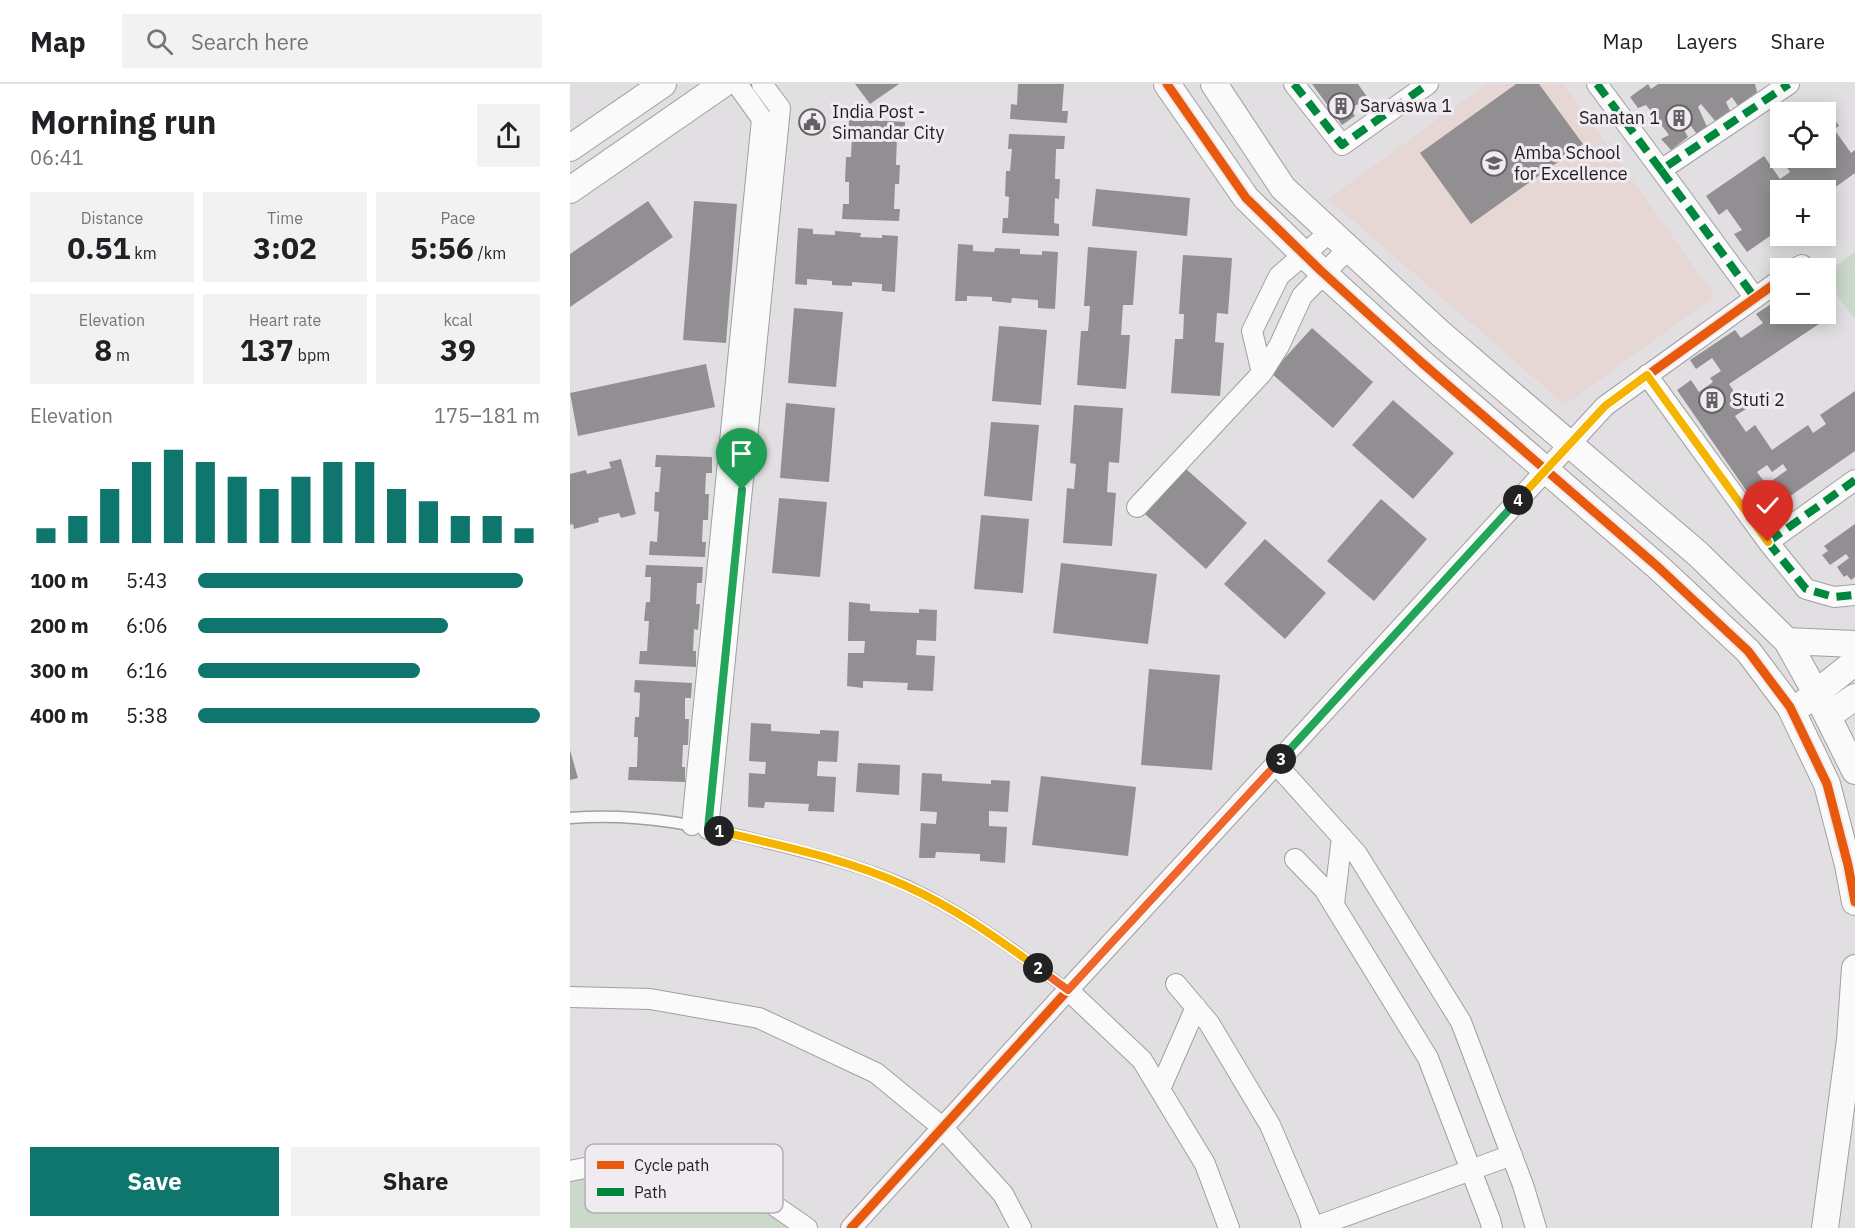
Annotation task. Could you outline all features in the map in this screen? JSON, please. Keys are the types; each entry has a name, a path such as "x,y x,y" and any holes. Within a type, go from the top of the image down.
{"street":[{"path":"570,148 663,84"},
{"path":"570,190 723,84"},
{"path":"700,827 762,119 737,84"},
{"path":"700,827 780,108 762,84"},
{"path":"1167,84 1246,198 1421,362 1658,567 1748,651 1790,707 1827,784 1855,902"},
{"path":"1214,84 1283,188 1441,334 1698,554 1786,640 1816,693 1855,771"},
{"path":"1294,84 1342,145 1428,84"},
{"path":"1596,84 1755,298"},
{"path":"1661,170 1789,84"},
{"path":"1262,373 1252,331 1279,276 1305,254 1339,241"},
{"path":"1137,507 1262,373 1279,346 1302,296 1324,273 1339,241"},
{"path":"851,1228 1605,406 1770,287"},
{"path":"1647,375 1768,542 1806,589 1834,597 1855,595"},
{"path":"1768,542 1855,480"},
{"path":"1786,640 1855,644"},
{"path":"1792,712 1855,662"},
{"path":"1828,716 1855,697"},
{"path":"1276,764 1357,854 1461,1022 1523,1185 1536,1228"},
{"path":"1334,904 1342,837"},
{"path":"1295,859 1324,889 1428,1058 1492,1228"},
{"path":"1825,1228 1850,1040 1855,968"},
{"path":"1176,984 1209,1023 1270,1125 1312,1228 1512,1155"},
{"path":"1068,990 1142,1060 1205,1164 1229,1228"},
{"path":"570,997 650,999 759,1018 876,1073 942,1127 1002,1194 1020,1228"},
{"path":"1160,1089 1196,1007"},
{"path":"783,1211 807,1228"}],"lane":[{"path":"570,818 643,817 700,827 843,862 907,886 967,919 1020,954 1068,990"}],"shaded area":[{"path":"1486,84 1564,84 1715,296 1565,405 1328,199"}],"green space":[{"path":"1855,252 1855,319 1836,293 1836,265"},
{"path":"585,1170 585,1213 783,1211 807,1228 570,1228 570,1171"}],"building":[{"path":"855,84 899,84 870,104"},
{"path":"1018,84 1064,84 1062,111 1068,111 1067,123 1010,119 1011,104 1017,105"},
{"name":"Sarvaswa 1","path":"1312,84 1358,84 1370,101 1361,108 1358,104 1350,109 1355,116 1342,125"},
{"path":"1516,84 1539,84 1583,144 1471,224 1420,153"},
{"name":"Sanatan 1","path":"1648,84 1651,89 1658,84 1755,84 1757,92 1738,106 1732,97 1726,102 1731,113 1716,122 1701,104 1698,107 1709,131 1699,137 1691,126 1683,128 1688,137 1671,150 1661,139 1669,135 1646,105 1638,108 1630,97"},
{"path":"849,119 905,122 905,135 897,135 896,165 900,165 899,184 895,184 894,209 900,209 899,221 842,219 843,204 849,204 849,182 845,182 846,157 851,157 852,135 848,135"},
{"path":"1836,132 1851,153 1855,150 1855,173 1836,187 1836,180 1770,180 1770,236 1747,252 1734,234 1742,230 1727,209 1719,215 1706,196 1764,156 1770,168 1780,179 1790,172 1787,168 1836,168"},
{"path":"1009,134 1065,136 1064,149 1056,149 1055,179 1060,179 1059,199 1055,198 1054,223 1059,224 1059,236 1002,233 1003,218 1008,218 1009,197 1005,196 1006,171 1010,171 1012,149 1008,149"},
{"path":"1096,189 1190,198 1187,236 1092,226"},
{"path":"648,201 673,237 570,307 570,254"},
{"path":"694,201 737,204 726,343 683,340"},
{"path":"798,228 813,229 813,234 835,235 835,231 861,233 860,237 898,236 895,292 882,291 882,284 852,282 852,286 832,285 832,281 807,279 807,285 795,284"},
{"path":"958,244 973,245 973,251 994,252 995,248 1020,249 1020,254 1042,255 1042,251 1058,252 1055,309 1038,308 1038,300 1012,298 1011,303 992,301 992,297 967,296 967,301 955,301"},
{"path":"1088,247 1137,251 1133,305 1123,305 1121,335 1130,335 1126,389 1077,385 1081,331 1088,331 1090,306 1084,306"},
{"path":"1183,255 1232,258 1228,314 1217,313 1215,342 1224,343 1220,396 1171,393 1175,339 1183,339 1184,314 1179,314"},
{"name":"Stuti 2","path":"1770,305 1770,324 1819,324 1729,384 1746,409 1735,416 1746,432 1755,425 1772,450 1808,425 1813,433 1826,424 1820,415 1855,391 1855,451 1783,501 1770,482 1787,470 1783,464 1772,472 1767,465 1757,472 1769,488 1752,499 1677,390 1691,380 1699,392 1713,382 1710,378 1721,371 1712,358 1696,369 1690,360 1735,330 1741,338 1763,323 1756,314"},
{"path":"794,308 843,312 836,387 788,383"},
{"path":"999,326 1047,330 1041,405 992,401"},
{"path":"1312,328 1373,382 1333,428 1271,373"},
{"path":"706,364 715,407 578,436 570,393"},
{"path":"1393,400 1454,453 1413,499 1352,445"},
{"path":"786,403 835,408 829,482 780,478"},
{"path":"1074,405 1123,408 1119,463 1109,462 1107,492 1116,493 1112,546 1063,543 1067,488 1074,489 1076,464 1070,463"},
{"path":"991,422 1039,425 1032,501 984,496"},
{"path":"656,455 712,457 712,473 706,473 705,494 709,494 708,520 703,520 702,542 706,542 705,557 649,555 650,541 657,542 659,512 654,511 655,492 659,492 661,467 655,467"},
{"path":"621,459 636,514 621,518 619,513 598,518 599,522 574,529 573,524 570,525 570,474 586,470 587,474 611,468 609,462"},
{"path":"1186,469 1247,523 1206,569 1145,514"},
{"path":"779,498 827,502 820,577 772,573"},
{"path":"1381,499 1427,539 1374,601 1327,561"},
{"path":"981,515 1029,519 1023,593 974,589"},
{"path":"1855,524 1855,577 1851,580 1847,575 1844,577 1837,567 1849,558 1846,554 1830,565 1822,555 1828,551 1824,546"},
{"path":"1265,539 1326,593 1285,639 1224,584"},
{"path":"1061,563 1157,574 1148,644 1053,633"},
{"path":"646,565 703,567 702,583 697,583 696,604 700,604 698,630 694,629 693,651 696,651 696,667 639,664 640,651 647,651 649,621 644,621 646,602 650,602 651,577 645,577"},
{"path":"849,602 870,604 870,611 919,613 919,609 937,610 936,641 917,640 916,655 935,656 933,691 907,690 908,683 863,681 863,688 847,686 848,653 864,653 865,641 848,641"},
{"path":"1149,669 1220,675 1212,770 1141,765"},
{"path":"635,680 692,683 691,698 685,698 685,719 689,719 688,745 683,745 682,767 685,767 685,782 628,780 629,767 637,767 638,737 634,737 635,717 639,717 640,693 634,692"},
{"path":"751,723 771,724 771,731 820,734 820,730 839,731 837,762 818,761 817,776 836,777 834,812 808,811 809,804 765,802 764,808 748,807 749,773 765,774 766,762 749,761"},
{"path":"570,750 578,778 570,780"},
{"path":"858,763 900,765 899,795 856,792"},
{"path":"922,773 942,774 942,781 991,784 991,780 1010,781 1008,812 989,811 989,826 1007,827 1005,863 980,861 980,854 936,852 935,858 919,858 921,823 936,824 937,812 920,811"},
{"path":"1041,776 1136,787 1128,856 1032,845"}],"marked path":[{"path":"1294,84 1342,145 1428,84"},
{"path":"1597,84 1661,170 1789,84"},
{"path":"1661,170 1755,298"},
{"path":"1647,375 1768,542 1855,480"},
{"path":"1768,542 1806,589 1834,597 1855,595"}],"cycle path":[{"path":"1167,84 1246,198 1320,270 1421,362 1658,567 1748,651 1790,707 1827,784 1855,902"},
{"path":"851,1228 1605,406 1770,287"}],"place":[{"name":"Sarvaswa 1","path":"1341,106"},
{"name":"Sanatan 1","path":"1679,118"},
{"name":"India Post - Simandar City","path":"812,122"},
{"name":"Amba School for Excellence","path":"1494,163"},
{"name":"Stuti 2","path":"1712,400"}],"route":[{"path":"742,490 708,829 843,862 907,886 967,919 1020,954 1068,990 1570,443 1605,406 1647,375 1768,542"}]}
